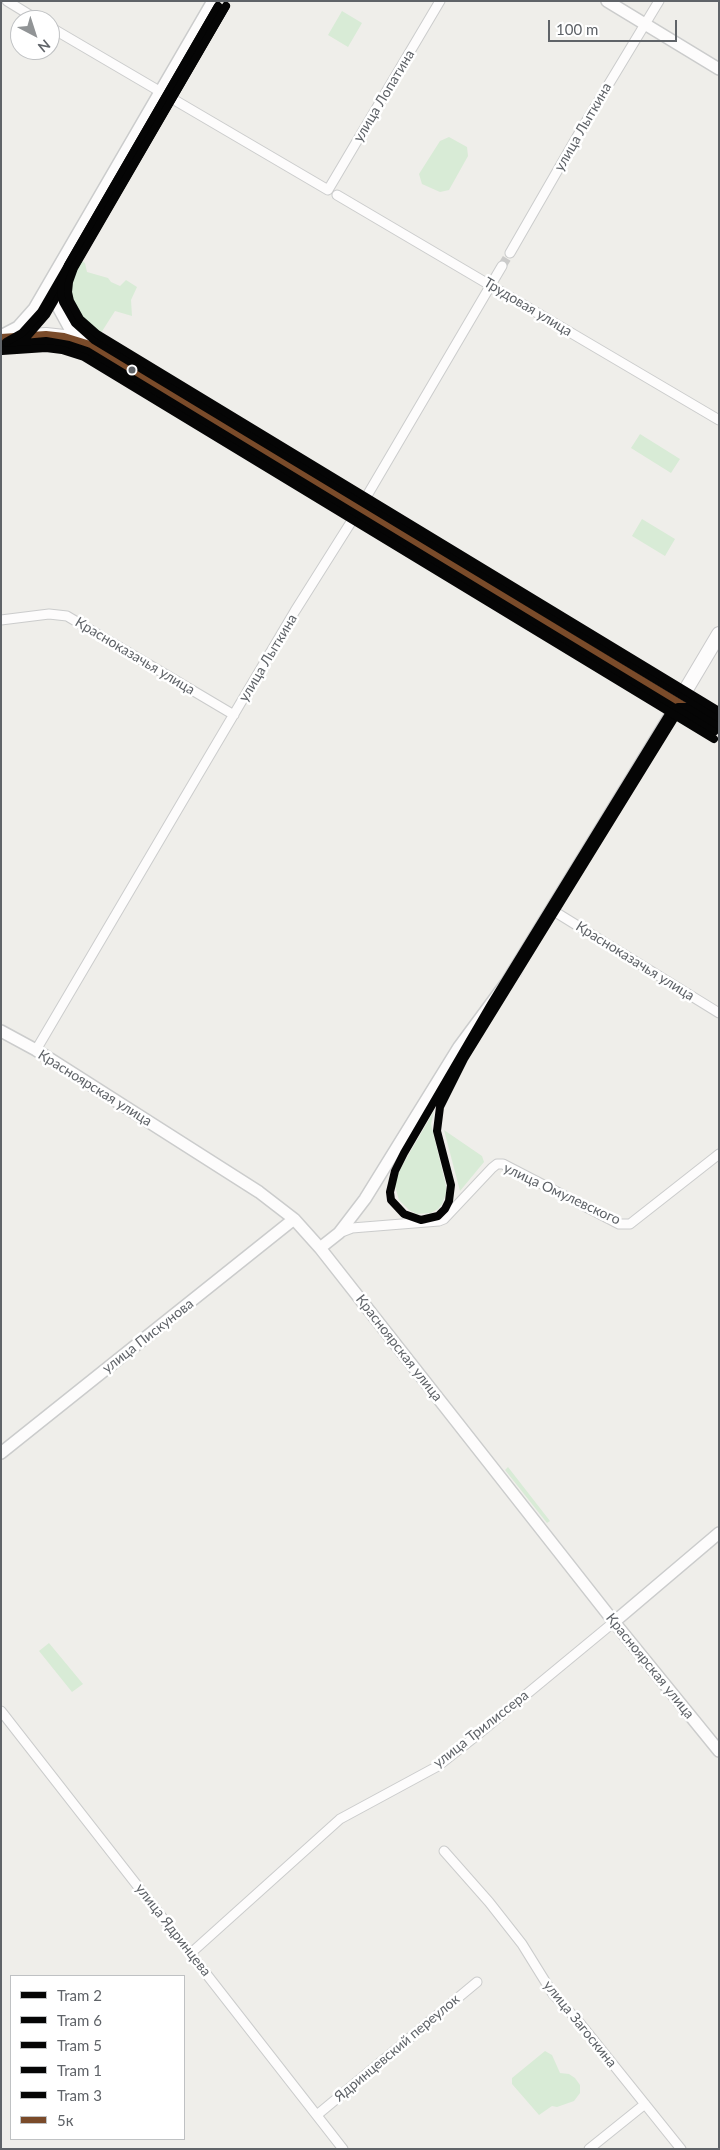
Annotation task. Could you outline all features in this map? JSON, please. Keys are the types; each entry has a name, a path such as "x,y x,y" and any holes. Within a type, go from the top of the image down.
{"main road":[{"path":"1,337 46,334 90,345 678,703 719,726"},
{"path":"678,703 719,634"}],"street":[{"path":"7,1 22,10"},
{"path":"1,337 26,320 62,262 213,1"},
{"name":"улица Лопатина","path":"159,93 328,190 440,1"},
{"path":"607,1 719,69"},
{"name":"улица Лыткина","path":"510,253 659,1"},
{"path":"60,33 159,93"},
{"name":"Трудовая улица","path":"337,195 719,420"},
{"path":"62,262 55,280 54,293 57,305 69,328 90,345"},
{"name":"улица Лыткина","path":"36,1050 502,266"},
{"name":"Красноказачья улица","path":"1,620 48,614 67,616 234,715"},
{"path":"320,1248 339,1233 369,1192 459,1047 507,982 678,703"},
{"name":"Красноказачья улица","path":"552,910 719,1013"},
{"name":"Красноярская улица","path":"1,1031 36,1050 259,1192 294,1219 320,1248 614,1622 719,1751"},
{"name":"улица Омулевского","path":"339,1233 352,1228 439,1221 444,1219 497,1164 503,1164 619,1224 630,1224 719,1154"},
{"name":"улица Пискунова","path":"1,1453 294,1219"},
{"name":"улица Трилиссера","path":"191,1953 340,1819 438,1766 719,1533"},
{"name":"улица Ядринцева","path":"1,1711 344,2149"},
{"name":"улица Загоскина","path":"444,1851 490,1902 522,1944 553,1994 579,2022 681,2149"},
{"name":"Ядринцевский переулок","path":"317,2115 477,1982"},
{"path":"589,2149 645,2104"}],"green space":[{"path":"342,11 362,23 348,47 328,35"},
{"path":"449,137 467,147 468,156 449,190 440,192 422,184 419,174 440,141"},
{"path":"75,257 85,263 87,272 108,278 111,282 120,286 126,280 137,287 131,300 132,316 115,311 99,336 85,327 75,317 66,298 67,278"},
{"path":"640,434 680,459 671,473 631,448"},
{"path":"642,519 675,539 665,556 632,536"},
{"path":"434,1111 431,1124 446,1186 446,1194 438,1209 431,1213 417,1214 409,1210 399,1200 395,1186 397,1176"},
{"path":"444,1130 482,1156 484,1162 460,1191"},
{"path":"508,1467 550,1521 547,1523 505,1470"},
{"path":"49,1643 83,1684 72,1692 39,1651"},
{"path":"545,2051 552,2055 560,2073 569,2074 575,2078 580,2085 580,2093 574,2101 557,2107 552,2106 539,2115 512,2084 512,2078"}],"tunnel":[{"path":"502,266 510,253"}],"tram line":[{"name":"5","path":"6,342 22,333 41,312 218,6"},
{"name":"1","path":"218,6 68,265 62,281 61,292 63,302 75,323 94,340 719,718"},
{"name":"6","path":"6,348 26,338 46,315 226,6"},
{"name":"3","path":"226,6 74,268 68,292 70,301 80,319 97,334 719,711"},
{"name":"6","path":"2,345 46,341 69,345 87,351 714,732"},
{"name":"5","path":"2,351 46,348 62,350 84,357 714,739"},
{"path":"598,650 619,671"},
{"path":"665,699 669,706 669,714"},
{"name":"2","path":"719,723 688,707 678,707 669,714 491,1004 404,1153 395,1171 390,1192 391,1200 404,1214 421,1220 438,1216 445,1209 449,1201 451,1185 437,1131 440,1107 464,1059 675,717 681,713 689,713 719,730"},
{"path":"521,977 530,952"}],"transit line":[{"name":"5к","path":"1,338 46,335 64,337 90,345 719,727"}]}
